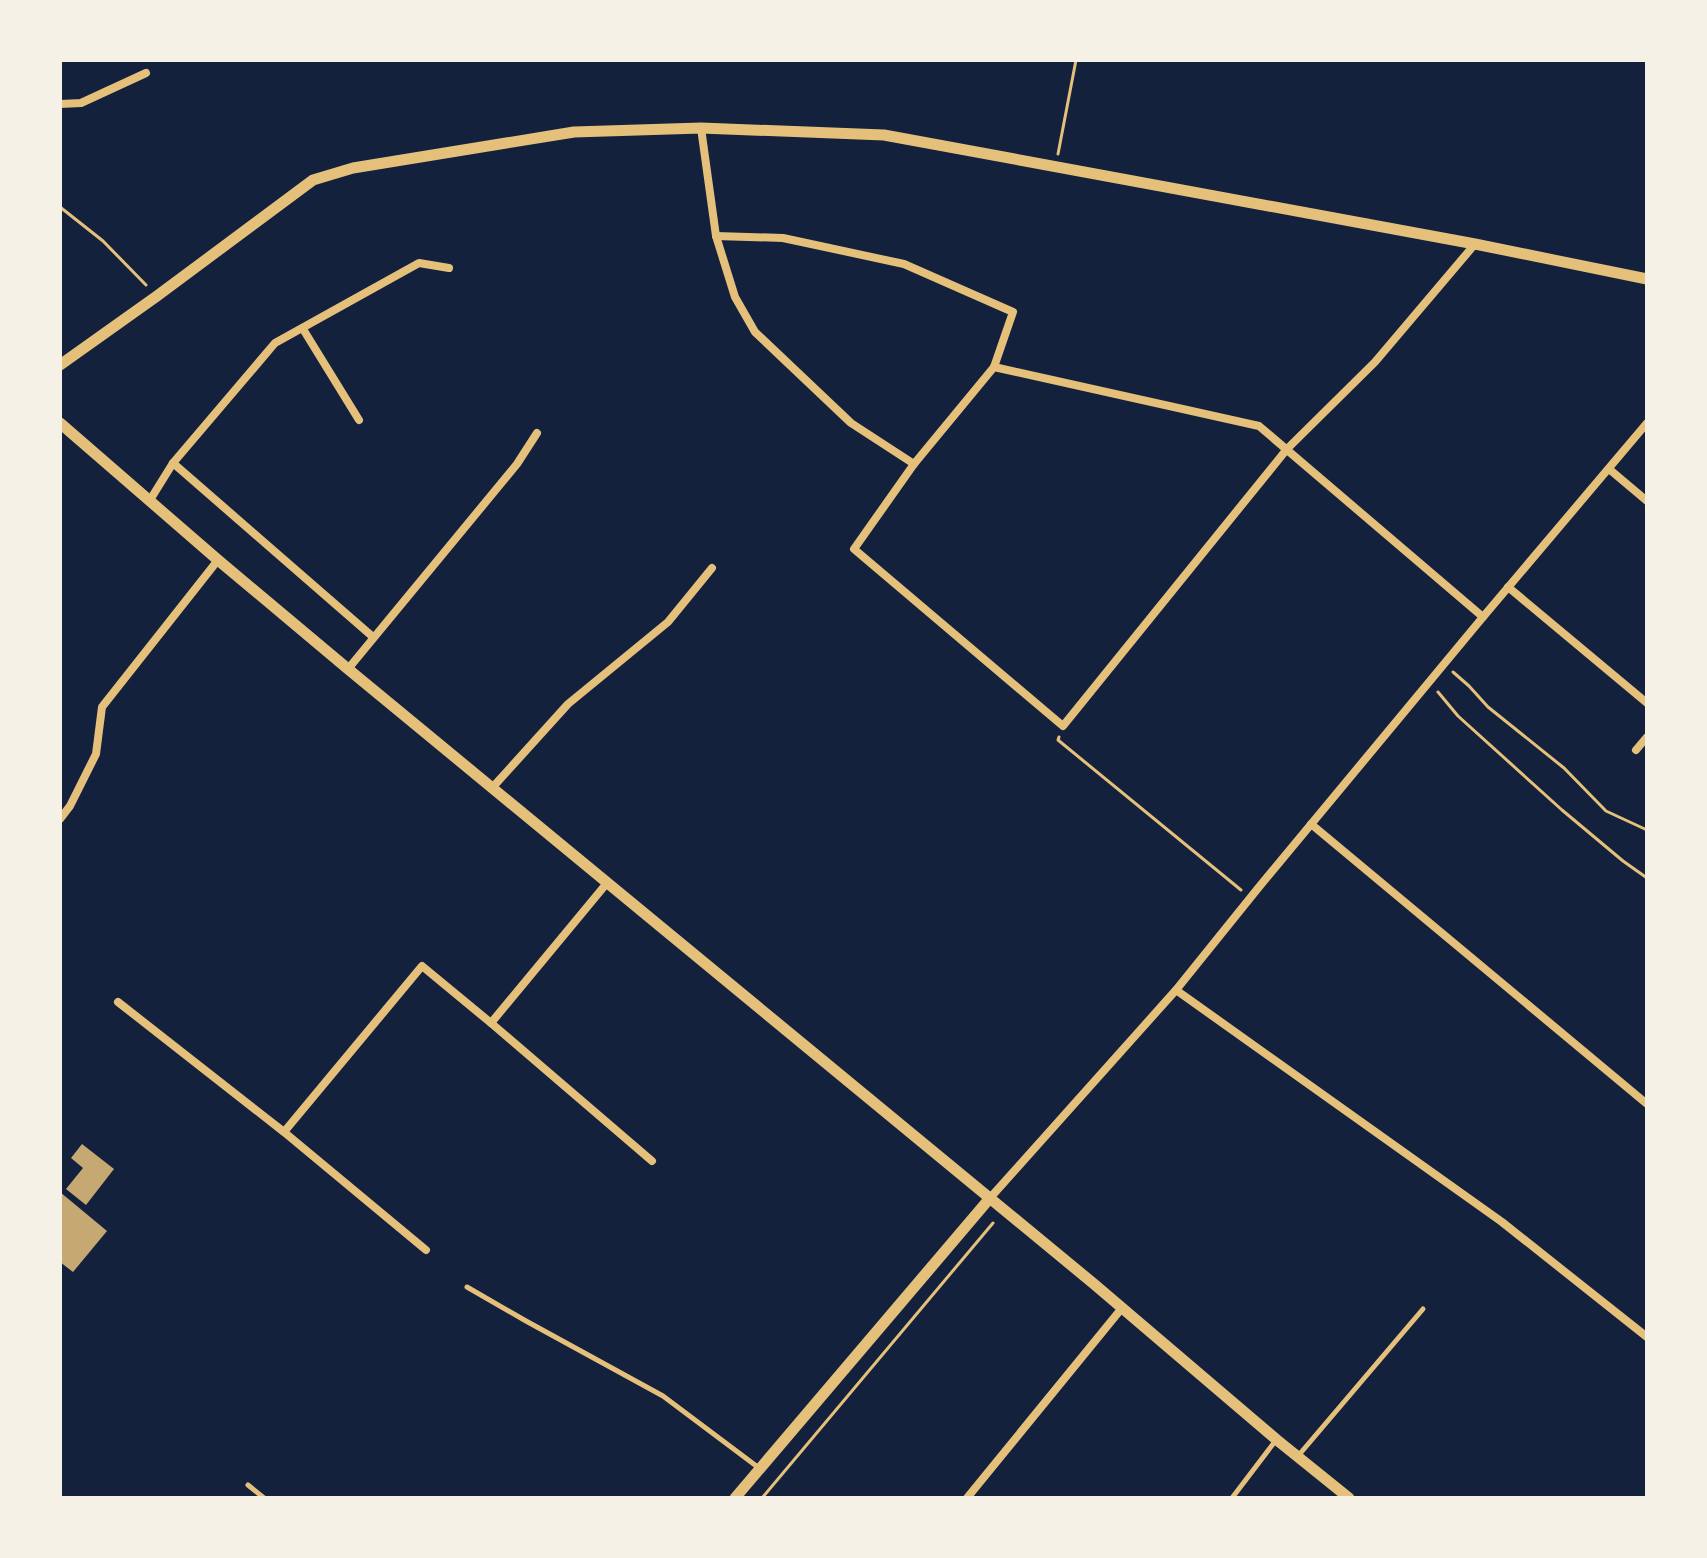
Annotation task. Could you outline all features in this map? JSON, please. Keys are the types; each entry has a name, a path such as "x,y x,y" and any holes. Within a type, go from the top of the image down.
{"street":[{"path":"60,104 81,103 146,73"},
{"path":"701,128 716,236 735,297 755,332 851,423 914,464"},
{"path":"60,365 313,180 353,168 574,132 701,128 884,135 1475,244 1647,279"},
{"path":"716,236 783,238 904,264 1013,312 994,367 914,464 854,549 1063,726 1287,449 1375,362 1475,244"},
{"path":"150,500 173,463 275,343 419,263 449,268"},
{"path":"303,329 359,420"},
{"path":"994,367 1259,426 1483,617"},
{"path":"60,423 348,669 1349,1498"},
{"path":"735,1498 990,1198 1176,990 1429,681 1647,423"},
{"path":"348,669 517,464 537,433"},
{"path":"173,463 373,637"},
{"path":"1609,469 1647,501"},
{"path":"60,819 70,806 96,754 102,707 218,560"},
{"path":"492,788 568,704 668,622 712,568"},
{"path":"1508,587 1647,703"},
{"path":"1636,750 1647,737"},
{"path":"1311,824 1647,1104"},
{"path":"491,1023 607,883"},
{"path":"284,1132 422,966 652,1161"},
{"path":"1176,990 1502,1222 1647,1337"},
{"path":"118,1002 284,1132 426,1250"},
{"path":"967,1498 1122,1308"}],"lane":[{"path":"467,1287 663,1396 760,1468"},
{"path":"1298,1456 1423,1309"},
{"path":"1232,1498 1277,1440"},
{"path":"248,1485 264,1498"}],"path":[{"path":"1053,166 1060,148 1076,60"},
{"path":"60,207 103,241 157,296"},
{"path":"1444,664 1488,707 1564,768 1606,811 1647,830"},
{"path":"1429,681 1458,716 1562,810 1647,878"},
{"path":"1063,726 1058,740 1250,898"},
{"path":"762,1498 993,1223"}],"building":[{"path":"82,1144 114,1169 86,1205 66,1189 83,1168 71,1158"},
{"path":"60,1192 107,1231 73,1272 60,1262"}]}
